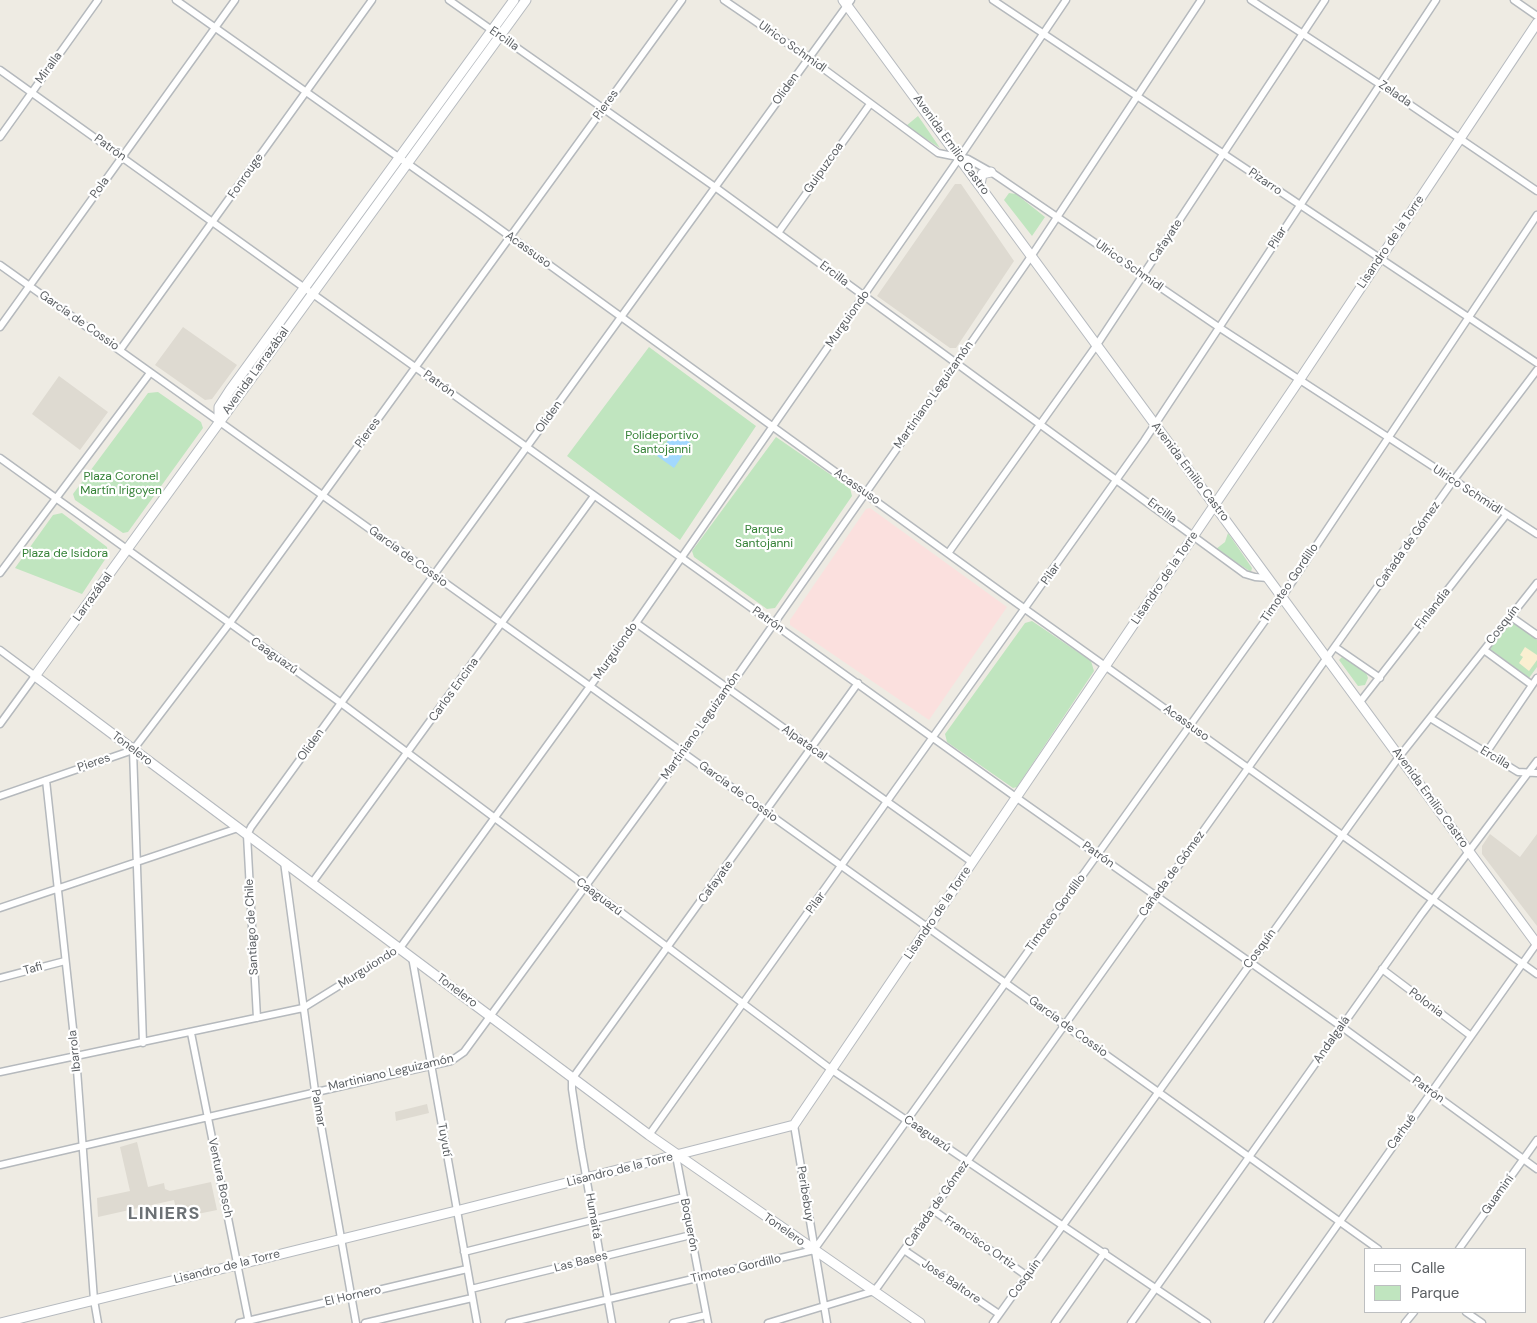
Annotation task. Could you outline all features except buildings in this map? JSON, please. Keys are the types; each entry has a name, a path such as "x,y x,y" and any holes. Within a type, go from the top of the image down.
{"street":[{"name":"Miralla","path":"0,137 98,0"},
{"name":"Acassuso","path":"176,0 622,317 1026,609 1537,974"},
{"name":"Pola","path":"0,327 236,0"},
{"name":"Fonrouge","path":"120,350 372,0"},
{"name":"Ercilla","path":"449,0 715,187 1245,574 1268,578"},
{"name":"Avenida Larrazábal","path":"403,162 491,30 514,0"},
{"name":"Avenida Larrazábal","path":"219,421 309,290 526,0"},
{"name":"Pieres","path":"0,796 133,750 229,624 682,0"},
{"name":"Ulrico Schmidl","path":"724,0 809,58 938,153 960,157 991,172 1220,328 1537,534"},
{"name":"Pizarro","path":"993,0 1537,363"},
{"name":"Murguiondo","path":"0,1072 303,1008 400,948 636,623 960,157 1066,0"},
{"name":"Martiniano Leguizamón","path":"0,1165 458,1058 683,753 866,493 1032,255 1201,0"},
{"name":"Zelada","path":"1251,0 1381,85 1537,191"},
{"name":"Cafayate","path":"949,552 1096,346 1225,154 1325,0"},
{"name":"Pilar","path":"649,1136 1026,609 1155,425 1436,0"},
{"path":"1514,0 1537,16"},
{"name":"Oliden","path":"247,835 809,58 847,2"},
{"name":"Avenida Emilio Castro","path":"847,2 1032,255 1096,346 1537,943"},
{"name":"Lisandro de la Torre","path":"1,1323 341,1240 794,1125 1300,379 1537,24"},
{"name":"Patrón","path":"0,70 416,366 773,624 1342,1027 1537,1169"},
{"name":"Guipuzcoa","path":"778,233 870,104"},
{"path":"980,185 982,174 991,172"},
{"name":"Timoteo Gordillo","path":"509,1323 814,1250 1282,597 1537,215"},
{"name":"García de Cossio","path":"0,265 1377,1248"},
{"name":"Cañada de Gómez","path":"874,1291 1454,481 1537,370"},
{"path":"0,573 150,373"},
{"name":"Larrazábal","path":"0,724 219,421"},
{"name":"Caaguazú","path":"0,458 341,703 832,1070 967,1162 1065,1225 1207,1323"},
{"name":"Carlos Encina","path":"312,883 594,496"},
{"name":"Finlandia","path":"1360,702 1506,515"},
{"name":"Cosquín","path":"993,1323 1399,756 1537,583"},
{"path":"1510,616 1537,635"},
{"name":"Alpatacal","path":"636,623 972,862"},
{"path":"1335,648 1380,678"},
{"name":"Tonelero","path":"0,650 676,1156 920,1323"},
{"path":"1484,650 1532,685"},
{"path":"1486,753 1537,678"},
{"name":"Cafayate","path":"572,1079 858,683"},
{"name":"Ercilla","path":"1430,718 1518,772 1537,773"},
{"path":"133,750 143,1043"},
{"name":"Andalgalá","path":"1131,1323 1382,969 1537,761"},
{"name":"Ibarrola","path":"46,780 76,1056 94,1300 98,1323"},
{"path":"0,908 238,828"},
{"name":"Santiago de Chile","path":"247,835 257,1018"},
{"name":"Palmar","path":"284,862 315,1091 356,1323"},
{"name":"Carhué","path":"1268,1323 1338,1221 1537,943"},
{"name":"Tuyutí","path":"412,957 477,1323"},
{"name":"Tafi","path":"0,978 65,961"},
{"name":"Polonia","path":"1382,969 1471,1036"},
{"name":"Ventura Bosch","path":"190,1033 239,1264 249,1322"},
{"name":"Humaitá","path":"572,1079 572,1089 612,1323"},
{"name":"Peribebuy","path":"794,1125 827,1323"},
{"name":"Guaminí","path":"1460,1248 1537,1140"},
{"name":"Boquerón","path":"676,1156 708,1323"},
{"path":"464,1252 684,1197"},
{"name":"Francisco Ortiz","path":"933,1210 1027,1276"},
{"name":"Las Bases","path":"471,1289 691,1235"},
{"name":"José Baltore","path":"904,1250 999,1314"},
{"path":"1055,1323 1105,1252"},
{"name":"El Hornero","path":"239,1323 467,1269"},
{"path":"768,1323 874,1291"},
{"path":"364,1323 472,1298"},
{"path":"1405,1323 1413,1313"},
{"path":"1467,1313 1482,1323"},
{"path":"672,1323 706,1315"}],"shaded area":[{"path":"955,184 961,184 1014,261 956,348 950,348 877,296"},
{"path":"183,327 237,365 212,399 205,400 155,365"},
{"path":"59,376 108,412 80,450 32,414"},
{"path":"870,508 1007,607 929,720 790,625 790,620 866,509"},
{"path":"1490,834 1520,857 1537,834 1537,926 1482,854 1482,846"},
{"path":"427,1104 429,1113 396,1121 395,1112"},
{"path":"137,1142 148,1187 164,1183 165,1189 170,1191 211,1182 217,1210 178,1218 174,1200 98,1217 97,1198 130,1191 120,1147"}],"green space":[{"path":"918,116 923,123 940,148 906,126"},
{"path":"1009,193 1016,194 1045,217 1032,236 1004,200"},
{"name":"Polideportivo Santojanni","path":"649,347 756,426 680,540 567,456"},
{"name":"Plaza Coronel Martín Irigoyen","path":"158,392 201,422 203,428 128,532 123,533 75,500 73,494 148,393"},
{"name":"Parque Santojanni","path":"776,437 850,488 852,496 775,608 767,609 694,557 692,551"},
{"name":"Plaza de Isidora","path":"62,513 107,547 108,555 82,594 15,568 53,515"},
{"path":"1228,533 1252,568 1251,572 1216,549 1225,542"},
{"path":"1032,621 1091,661 1094,671 1017,787 1013,788 947,742 945,734 1025,623"},
{"path":"1512,621 1537,640 1537,667 1529,678 1490,649"},
{"path":"1342,657 1365,670 1368,678 1365,685 1358,686 1339,660"}],"sand":[{"path":"1525,647 1537,655 1537,660 1529,671 1519,663 1523,657 1520,655"}],"water":[{"path":"674,432 691,443 674,468 657,456"}],"district":[{"name":"LINIERS","path":"164,1214"}]}
